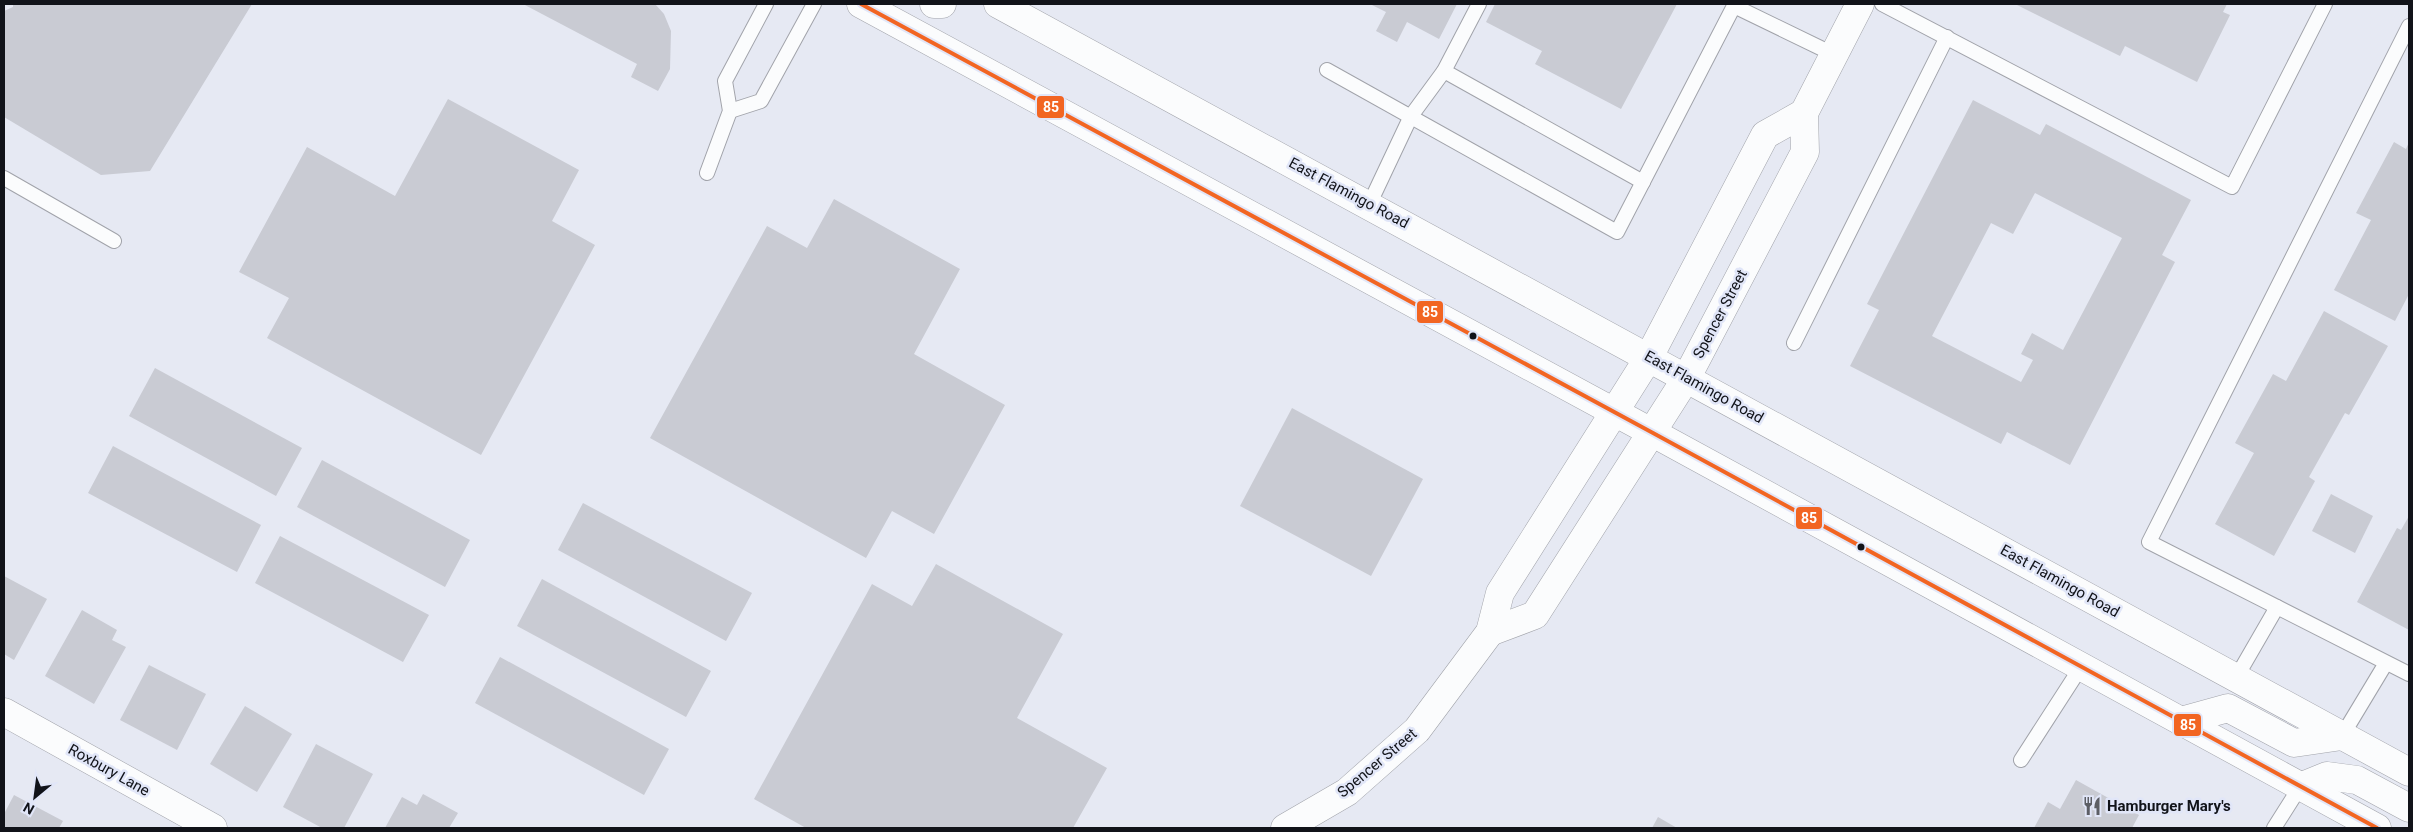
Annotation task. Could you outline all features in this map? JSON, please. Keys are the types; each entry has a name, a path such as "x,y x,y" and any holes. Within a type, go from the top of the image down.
{"main road":[{"path":"861,4 2377,828"},
{"path":"934,4 942,4"},
{"name":"East Flamingo Road","path":"998,4 1649,356 2409,772"},
{"name":"Spencer Street","path":"1490,632 1535,615 1687,377 1805,152 1804,113 1860,4"},
{"name":"Spencer Street","path":"1285,828 1347,792 1417,730 1490,632 1500,594 1649,356 1765,135 1804,113"},
{"path":"2181,721 2228,708 2294,743 2342,736"},
{"name":"Roxbury Lane","path":"4,712 214,828"},
{"path":"2300,787 2327,776 2357,780 2409,808"}],"lane":[{"path":"707,173 730,111 725,81 766,4"},
{"path":"730,111 761,101 814,4"},
{"path":"1370,205 1411,116 1444,71 1478,4"},
{"path":"1882,4 2232,187 2325,4"},
{"path":"1326,70 1617,232 1734,5 1834,55"},
{"path":"2409,26 2149,542 2409,674"},
{"path":"1794,344 1947,37"},
{"path":"1444,71 1643,182"},
{"path":"4,178 114,241"},
{"path":"2236,678 2277,607"},
{"path":"2342,736 2386,663"},
{"path":"2021,760 2081,667"},
{"path":"2274,828 2300,787"}],"building":[{"path":"13,4 252,4 150,171 101,175 4,117 4,11 13,7"},
{"path":"523,4 655,4 664,14 671,31 670,69 658,91 631,77 637,64"},
{"path":"1370,4 1457,4 1439,39 1407,22 1397,42 1376,31 1386,12"},
{"path":"1495,4 1677,4 1621,109 1535,64 1542,51 1486,22"},
{"path":"2015,4 2227,4 2223,12 2230,15 2197,82 2125,46 2120,56"},
{"path":"448,99 579,170 552,221 595,245 481,455 267,338 289,298 239,272 307,147 395,196"},
{"path":"1973,100 2040,135 2046,124 2191,200 2162,255 2175,262 2070,465 2007,432 2001,444 1850,366 1879,310 1867,304","holes":["2035,193 2122,238 2063,350 2032,333 2021,354 2033,360 2021,382 1932,336 1991,223 2013,234"]},
{"path":"2394,142 2406,149 2409,142 2409,294 2395,321 2334,290 2371,220 2356,213"},
{"path":"834,199 960,269 914,354 1005,405 934,534 892,511 866,558 650,438 767,226 807,248"},
{"path":"2324,311 2388,346 2349,415 2345,413 2309,477 2315,481 2274,556 2215,524 2254,453 2235,443 2273,374 2286,381"},
{"path":"155,368 302,448 276,496 129,416"},
{"path":"1292,408 1423,479 1371,576 1240,506"},
{"path":"113,446 261,525 237,572 88,493"},
{"path":"322,460 470,540 445,587 297,507"},
{"path":"2331,494 2373,516 2355,553 2312,531"},
{"path":"583,503 752,593 726,641 558,550"},
{"path":"2409,516 2409,630 2357,602 2397,528 2401,530"},
{"path":"280,536 429,615 403,662 255,583"},
{"path":"936,564 1063,634 1017,718 1107,768 1073,828 806,828 754,799 872,584 912,606"},
{"path":"4,576 47,599 14,660 4,654"},
{"path":"542,579 711,671 686,717 517,626"},
{"path":"82,610 117,630 112,640 126,647 94,704 45,676"},
{"path":"500,657 669,749 644,795 475,703"},
{"path":"149,665 206,694 177,750 120,720"},
{"path":"245,706 292,734 257,792 210,764"},
{"path":"316,744 373,774 344,828 322,828 283,807"},
{"name":"Hamburger Mary's","path":"2076,780 2139,815 2132,828 2034,828 2048,802 2060,809"},
{"path":"423,794 458,813 449,828 385,828 402,797 417,805"},
{"path":"14,795 63,821 59,828 4,828 4,814"},
{"path":"1658,817 1677,828 1652,828"}],"transit line":[{"name":"85","path":"861,4 2377,828"}],"place":[{"name":"Hamburger Mary's","path":"2092,806"}]}
